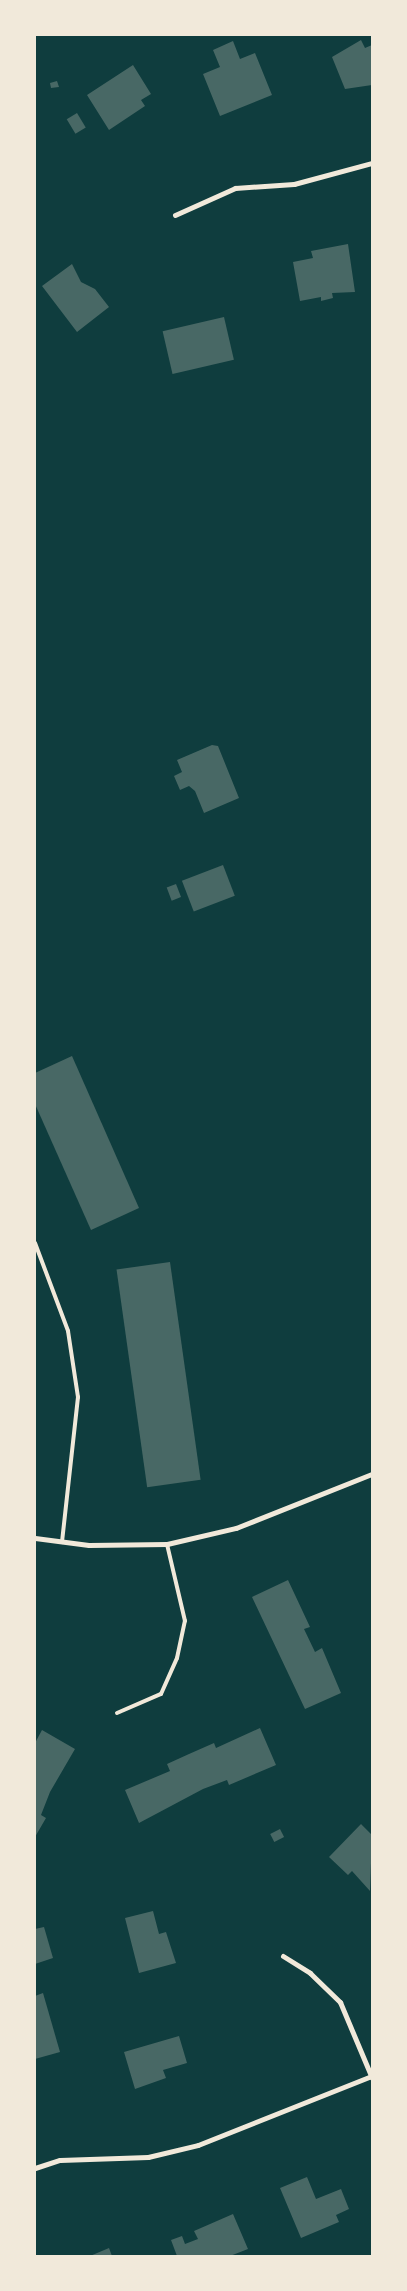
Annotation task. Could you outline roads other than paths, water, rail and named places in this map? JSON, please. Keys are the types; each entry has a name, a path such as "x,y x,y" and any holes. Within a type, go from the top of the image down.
{"street":[{"path":"175,214 235,188 294,184 372,163"},
{"path":"35,1538 62,1542 167,1544 278,1513 372,1474"},
{"path":"35,2168 60,2160 148,2157 198,2145 372,2077 340,2002 310,1973 283,1956"}],"lane":[{"path":"35,1243 68,1331 78,1397 62,1542"},
{"path":"117,1714 161,1694 177,1658 185,1621 167,1544"}]}
